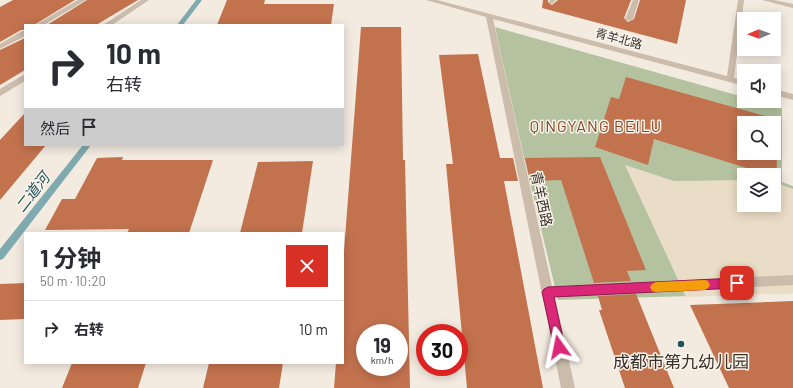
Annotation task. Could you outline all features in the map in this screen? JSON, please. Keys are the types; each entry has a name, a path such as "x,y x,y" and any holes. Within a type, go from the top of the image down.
{"street":[{"path":"41,24 83,0"},
{"path":"109,24 146,0"},
{"name":"青羊北路","path":"429,0 737,82"},
{"path":"629,19 636,0"},
{"path":"730,80 741,0"},
{"path":"765,0 791,4"},
{"name":"青羊西路","path":"489,16 568,388"},
{"path":"0,47 24,34"},
{"path":"0,93 24,78"},
{"path":"781,94 793,97"},
{"path":"548,292 793,280"}],"green space":[{"path":"495,27 737,95 737,108 782,108 782,182 793,186 793,293 558,300"}],"shaded area":[{"path":"625,165 674,181 737,180 737,212 781,212 781,185 793,189 793,293 686,297"}],"building":[{"path":"13,0 75,0 36,24 24,24 24,30 21,30 0,42 0,7"},
{"path":"87,0 138,0 98,24 49,24"},
{"path":"227,0 265,0 264,4 334,4 331,24 217,24"},
{"path":"543,0 548,0 548,2 552,5 558,0 631,0 624,18 628,22 634,19 640,0 686,0 677,44 542,8"},
{"path":"361,27 401,27 403,160 405,160 410,388 334,388 336,364 344,364 344,252"},
{"path":"24,38 24,71 0,85 0,50"},
{"path":"478,54 500,158 513,158 518,181 504,181 543,388 467,388 466,376 468,376 468,324 461,324 446,164 453,164 439,55"},
{"path":"626,77 765,116 737,116 737,160 777,160 777,168 747,168 654,139 648,165 595,147 611,97 619,99"},
{"path":"24,114 24,146 45,146 0,200 0,140"},
{"path":"123,157 122,160 213,160 189,232 128,232 129,229 45,230 62,199 75,199 97,158"},
{"path":"600,157 646,270 627,271 631,281 594,283 561,180 530,181 525,158"},
{"path":"313,161 302,232 240,232 258,162"},
{"path":"24,283 24,319 0,320 0,284"},
{"path":"636,294 674,388 625,388 599,310 602,310 598,296"},
{"path":"793,301 793,388 729,388 690,305"},
{"path":"72,364 146,364 138,388 62,388"},
{"path":"209,364 283,364 279,388 203,388"}],"waterway":[{"name":"二道河","path":"181,24 199,0"},
{"name":"二道河","path":"0,256 86,146"}],"slow traffic":[{"path":"656,287 705,285"}],"place":[{"name":"成都市第九幼儿园","path":"681,344"}],"district":[{"name":"QINGYANG BEILU","path":"596,125"}],"route":[{"path":"559,347 548,292 737,283"}]}
